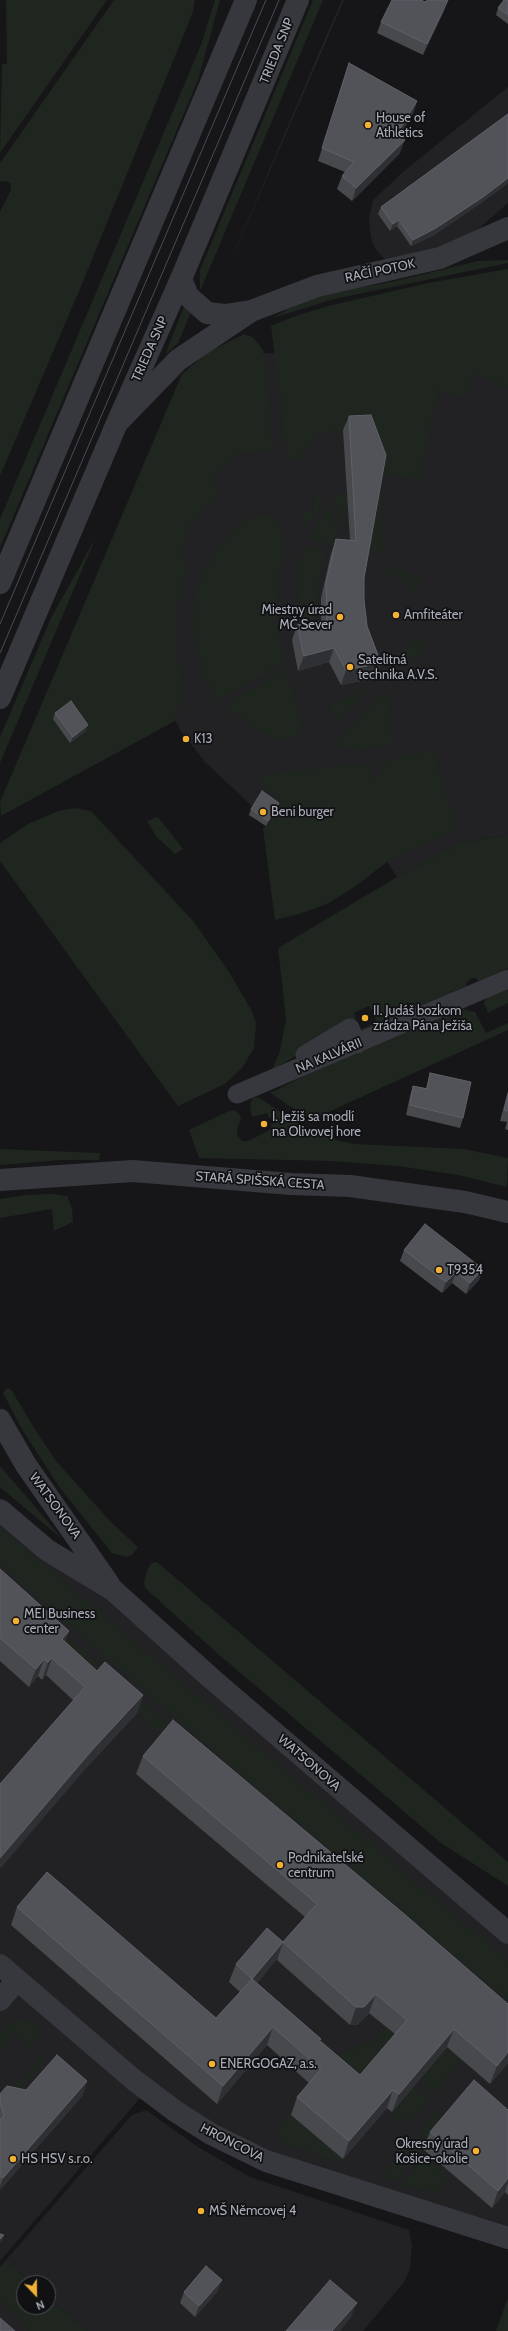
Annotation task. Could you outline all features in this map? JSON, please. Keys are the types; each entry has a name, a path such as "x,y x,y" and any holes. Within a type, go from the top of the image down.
{"street":[{"name":"TRIEDA SNP","path":"0,698 117,424 181,279 298,0"},
{"path":"0,583 241,6"},
{"name":"RAČÍ POTOK","path":"181,279 188,296 207,313 225,315 251,310 324,284 440,258 508,228"},
{"name":"RAČÍ POTOK","path":"117,424 178,360 251,310"},
{"name":"NA KALVÁRII","path":"237,1094 357,1044 508,978"},
{"name":"STARÁ SPIŠSKÁ CESTA","path":"3,1181 133,1171 291,1184 350,1186 465,1202 508,1212"},
{"name":"WATSONOVA","path":"0,1420 26,1465 113,1590"},
{"name":"WATSONOVA","path":"0,1510 48,1550 113,1590 212,1679 508,1933"},
{"name":"HRONCOVA","path":"0,1965 174,2111 239,2149 266,2161 508,2238"},
{"path":"0,2000 17,1980"}],"shaded area":[{"path":"6,0 107,0 0,153 2,64 7,64"},
{"path":"114,0 195,0 193,12 82,284 0,476 0,212 11,190 11,184 6,181 0,182 0,163"},
{"path":"215,0 220,0 198,80 0,548 0,519 201,45"},
{"path":"313,0 323,0 200,291 200,270"},
{"path":"342,0 344,0 212,304 316,60"},
{"path":"508,87 508,203 467,239 399,261 385,259 376,250 371,238 369,219 373,200 403,172"},
{"path":"508,260 508,263 334,299 273,318 301,301 335,292 396,281 478,261"},
{"path":"508,269 508,388 475,374 465,399 438,391 419,479 382,473 343,430 322,433 315,436 309,442 302,456 288,461 271,326 298,315 332,305 428,283"},
{"path":"185,304 191,312 178,343 165,355"},
{"path":"244,334 253,337 263,350 267,374 273,449 239,454 225,465 213,477 218,490 217,494 186,530 183,550 187,572 178,600 176,624 176,648 183,691 175,721 1,816 0,802 182,374 208,352"},
{"path":"282,352 339,364 508,374 508,835 459,843 397,877 372,839 266,826 248,815 253,807 205,762 181,731 168,707 150,659 224,358"},
{"path":"381,492 384,552 367,549 377,493"},
{"path":"315,494 323,494 323,502 305,530 302,528 303,511 313,512"},
{"path":"334,494 347,494 348,510 343,511 345,542"},
{"path":"329,505 341,548 307,540"},
{"path":"262,514 277,520 284,538 283,553 278,578 277,625 284,663 218,701 206,681 194,642 192,620 195,597 204,572 219,547 232,530 242,521"},
{"path":"96,537 0,763 0,737 51,618"},
{"path":"302,544 325,552 318,585 316,616 317,635 298,639"},
{"path":"380,568 400,570 422,581 414,592 401,578 380,570"},
{"path":"416,636 428,646 421,653 404,661 386,664 386,662 406,651"},
{"path":"286,669 302,724 298,735 282,740 272,737 256,730 224,705"},
{"path":"374,684 359,701 338,723 330,705"},
{"path":"386,686 393,745 354,750 340,748 334,742 382,693"},
{"path":"433,749 457,829 387,862 353,888 327,904 299,914 275,920 263,829 283,803 261,785 260,780 262,776 276,772 368,764 371,777 382,775 380,762"},
{"path":"75,808 91,811 194,922 229,972 252,1011 256,1023 254,1048 242,1068 225,1084 178,1106 0,861 0,844 3,841 28,824 58,811"},
{"path":"158,817 183,849 175,854 156,836 147,821"},
{"path":"508,835 508,968 479,981 475,978 471,978 467,982 466,986 358,1034 357,1031 377,1022 374,1016 378,1015 375,1010 372,1011 369,1006 354,1013 356,1020 272,1070 280,1051 286,1019 278,948 397,877 459,843"},
{"path":"508,989 508,1003 488,1013 484,1003 487,998"},
{"path":"462,1009 475,1012 486,1033 508,1023 508,1030 311,1120 270,1093 312,1072"},
{"path":"258,1097 308,1130 339,1141 355,1144 464,1149 508,1158 507,1187 458,1175 397,1166 330,1161 199,1158 189,1130 229,1111 235,1110 241,1118 237,1130 238,1136 242,1141 248,1141 272,1129 271,1124 275,1123 272,1117 269,1118 267,1113 253,1117 251,1114 250,1104 253,1098"},
{"path":"0,1149 100,1153 99,1160 61,1160 0,1165"},
{"path":"52,1194 67,1196 72,1208 73,1222 54,1231 52,1209 0,1218 0,1199 27,1195"},
{"path":"7,1388 12,1391 56,1461 111,1522 138,1547 132,1555 126,1557 112,1553 60,1488 23,1431 3,1393"},
{"path":"0,1466 43,1516 62,1539 0,1487"},
{"path":"0,1510 508,1933 508,2238 283,2166 147,2090 0,2261 0,2000 17,1980 0,1966"},
{"path":"0,1527 508,1961 508,2001 242,1775 0,1565"},
{"path":"157,1562 508,1862 508,1886 441,1843 217,1653 145,1588 144,1582 148,1568 152,1563"},
{"path":"0,1581 505,2011 465,2027 360,2084 291,2115 343,2159 340,2163 280,2141 278,2135 280,2129 286,2117 312,2084 341,2055 371,2041 421,1985 164,1737 98,1679"},
{"path":"18,2019 29,2022 43,2033 30,2047 14,2033 0,2049 0,2035 11,2022"},
{"path":"460,2033 475,2046 434,2093 419,2080"},
{"path":"42,2055 47,2059 14,2097 9,2093"},
{"path":"413,2087 428,2100 407,2124 392,2112"},
{"name":"MŠ Němcovej 4","path":"146,2110 198,2147 250,2177 409,2230 412,2246 410,2268 404,2282 363,2331 87,2331 56,2305 56,2275 22,2275 5,2261 132,2115"},
{"path":"435,2112 447,2122 431,2141 419,2131"},
{"path":"416,2135 425,2143 420,2149 422,2151 396,2182 384,2172"},
{"path":"424,2157 450,2178 436,2194 402,2184"},
{"path":"5,2261 22,2275 16,2275 16,2315 56,2315 56,2305 87,2331 30,2331 0,2302 0,2267"},
{"path":"508,2299 508,2331 496,2331 506,2303"},
{"path":"0,2302 30,2331 0,2331"}],"building":[{"path":"392,0 420,0 426,2 427,0 448,0 427,44 381,22"},
{"path":"504,0 508,0 508,15 498,8"},
{"name":"House of Athletics","path":"349,63 417,101 397,134 405,140 356,188 342,176 354,162 322,148"},
{"path":"508,114 508,178 483,197 436,228 413,240 399,220 393,224 381,207"},
{"path":"371,415 386,455 364,578 364,600 367,626 381,663 346,670 334,648 304,656 297,625 327,620 326,583 336,539 356,541 349,416"},
{"path":"71,701 88,725 73,737 55,713"},
{"name":"Beni burger","path":"262,791 279,803 268,821 251,809"},
{"path":"430,1073 471,1082 463,1118 410,1105 413,1086 427,1089"},
{"path":"508,1094 508,1111 504,1110"},
{"path":"425,1224 483,1269 470,1283 456,1272 446,1282 404,1250"},
{"path":"0,1569 69,1631 62,1639 97,1671 105,1662 143,1695 93,1749 0,1858 0,1784 85,1687 52,1658 48,1662 44,1659 36,1669 0,1638"},
{"path":"173,1720 403,1913 508,2004 508,2052 497,2066 454,2029 399,2094 393,2090 349,2141 297,2097 321,2069 273,2027 223,2086 17,1907 47,1872 216,2018 252,1979 360,2075 407,2020 376,1994 364,2007 356,2007 283,1942 317,1904 143,1756"},
{"path":"267,1928 283,1942 252,1979 236,1964"},
{"name":"HS HSV s.r.o.","path":"57,2055 87,2081 3,2178 0,2176 0,2120 4,2116 0,2102 0,2094 7,2086 26,2090"},
{"path":"474,2080 508,2110 508,2178 498,2191 430,2132"},
{"path":"206,2266 222,2280 199,2306 184,2292"},
{"path":"330,2280 357,2303 332,2331 286,2331"},
{"path":"0,2318 15,2331 0,2331"}],"tram line":[{"path":"0,624 266,0"},
{"path":"0,653 279,0"}],"place":[{"name":"House of Athletics","path":"368,125"},
{"name":"Amfiteáter","path":"396,615"},
{"name":"Miestny úrad MČ Sever","path":"340,617"},
{"name":"Satelitná technika A.V.S.","path":"350,667"},
{"name":"K13","path":"186,739"},
{"name":"Beni burger","path":"263,812"},
{"name":"II. Judáš bozkom zrádza Pána Ježiša","path":"365,1018"},
{"name":"I. Ježiš sa modlí na Olivovej hore","path":"264,1124"},
{"name":"T9354","path":"439,1270"},
{"name":"MEI Business center","path":"16,1621"},
{"name":"Podnikateľské centrum","path":"280,1865"},
{"name":"ENERGOGAZ, a.s.","path":"212,2064"},
{"name":"Okresný úrad Košice-okolie","path":"476,2151"},
{"name":"HS HSV s.r.o.","path":"13,2159"},
{"name":"MŠ Němcovej 4","path":"201,2211"}]}
